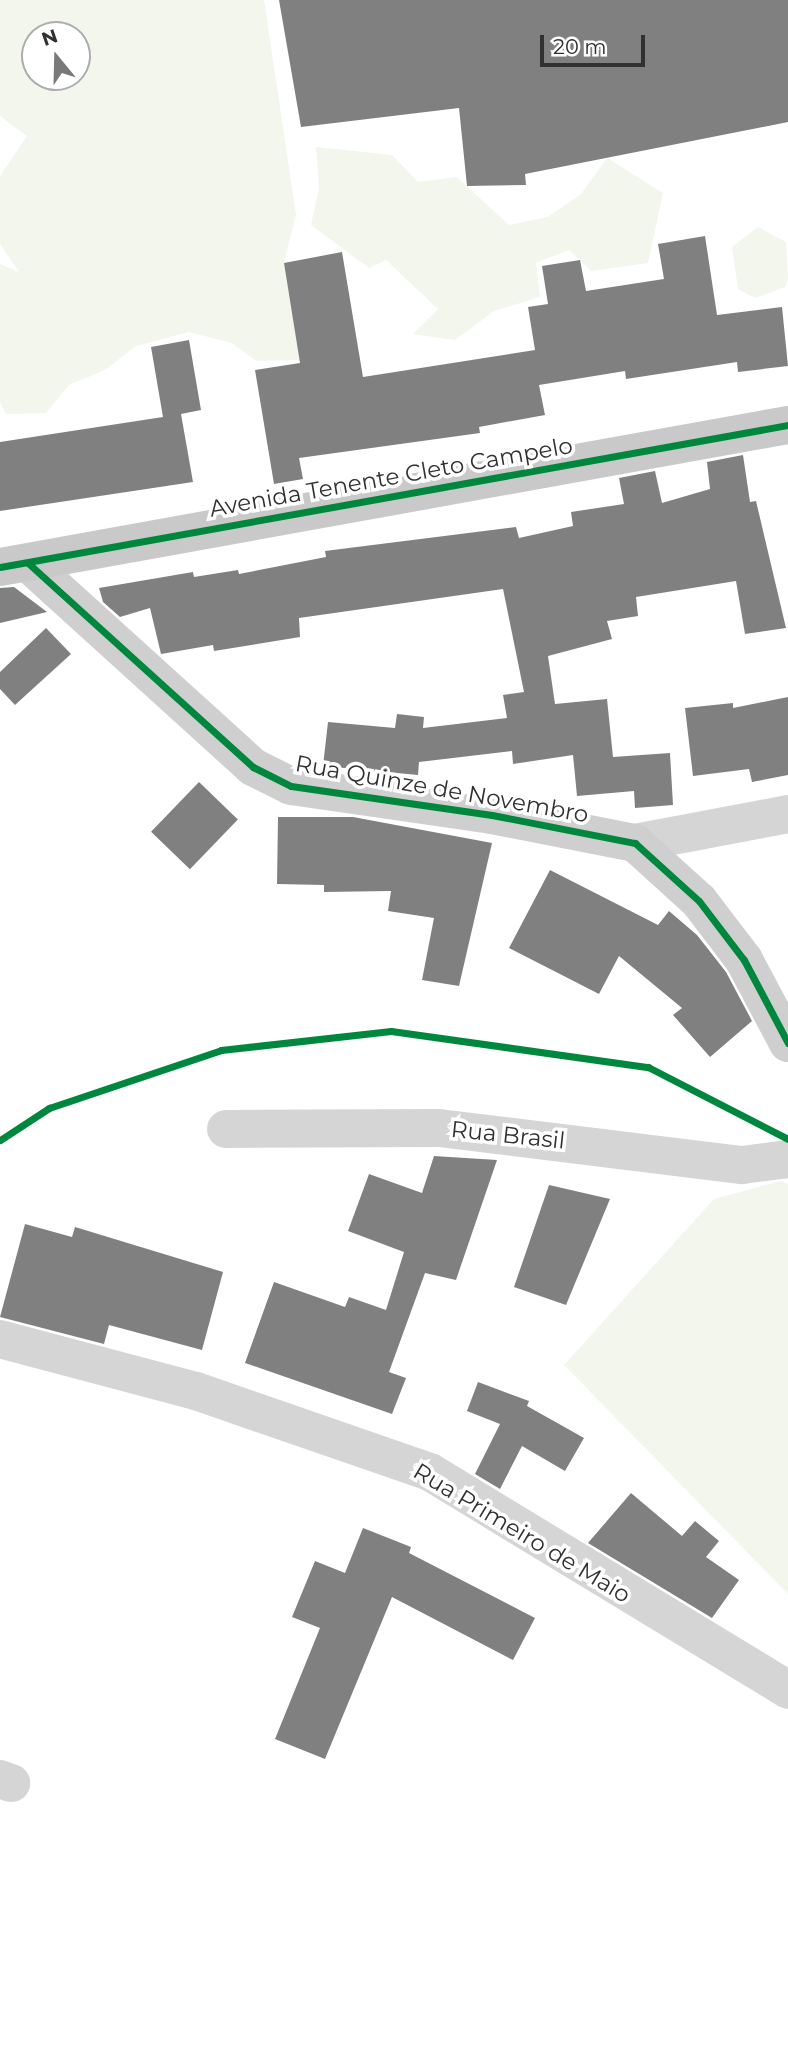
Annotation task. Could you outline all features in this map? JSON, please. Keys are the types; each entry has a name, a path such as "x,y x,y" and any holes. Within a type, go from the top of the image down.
{"main road":[{"name":"Avenida Tenente Cleto Campelo","path":"14,565 788,425"}],"street":[{"name":"Rua Quinze de Novembro","path":"14,565 253,767 291,786 492,815 635,843"},
{"path":"635,843 788,814"},
{"path":"635,843 699,901 744,960 788,1043"},
{"name":"Rua Brasil","path":"226,1129 439,1128 742,1165 788,1160"},
{"name":"Rua Primeiro de Maio","path":"0,1339 196,1391 430,1472 788,1690"}],"shaded area":[{"path":"0,0 264,0 296,215 284,263 300,360 256,361 232,343 189,332 136,346 105,370 69,385 46,413 6,414 0,402 0,264 19,272 0,244 0,176 27,136 0,116"},
{"path":"316,147 392,155 418,182 457,177 509,225 548,217 581,194 607,158 663,193 648,263 591,271 569,250 536,263 540,297 494,311 455,340 413,334 438,309 386,260 369,268 311,225 319,188"},
{"path":"758,227 786,242 788,279 785,287 755,298 738,289 732,247"},
{"path":"781,1181 788,1184 788,1594 564,1365 714,1199"}],"building":[{"path":"279,0 788,0 788,122 525,174 526,185 467,186 459,108 301,127"},
{"path":"705,236 717,315 782,307 788,366 738,372 737,362 626,379 625,371 539,385 545,415 479,427 480,433 299,458 303,479 274,484 255,370 300,363 284,263 342,252 363,377 535,350 528,307 548,304 542,266 580,260 586,291 664,279 658,244"},
{"path":"189,340 201,410 181,414 193,482 0,511 0,442 163,417 151,347"},
{"path":"743,455 750,502 756,501 786,628 745,634 736,581 636,597 638,616 607,621 612,639 548,656 555,704 607,699 613,757 670,753 673,805 635,808 634,791 577,796 573,755 513,764 512,751 419,762 418,775 323,766 328,722 395,728 397,714 424,717 423,728 507,718 503,695 524,692 503,589 299,618 300,637 214,651 213,645 161,654 150,608 120,617 103,602 99,588 193,572 194,577 238,570 239,574 326,557 325,551 516,527 519,538 573,526 571,512 624,504 619,478 655,471 662,503 710,489 707,462"},
{"path":"14,587 47,612 0,623 0,588"},
{"path":"46,628 71,654 15,705 0,689 0,672"},
{"path":"788,697 788,775 752,782 749,769 693,776 685,708 733,703 733,708"},
{"path":"199,782 238,820 190,869 151,832"},
{"path":"278,817 353,817 492,843 459,986 422,980 434,918 388,911 391,891 324,892 324,885 277,884"},
{"path":"550,870 658,925 669,911 697,935 726,972 752,1021 710,1057 673,1015 682,1008 619,956 599,994 509,948"},
{"path":"434,1156 497,1160 456,1280 425,1273 389,1372 406,1378 392,1414 245,1363 274,1282 345,1307 349,1297 386,1310 404,1252 348,1231 369,1174 422,1193"},
{"path":"549,1185 610,1199 566,1305 514,1287"},
{"path":"25,1224 72,1237 75,1227 223,1272 202,1350 109,1325 104,1344 0,1317"},
{"path":"478,1382 529,1401 527,1406 584,1438 565,1471 522,1446 500,1489 475,1474 500,1424 467,1411"},
{"path":"631,1493 682,1536 695,1521 719,1541 706,1557 739,1580 712,1618 588,1543"},
{"path":"363,1528 411,1547 409,1553 535,1618 513,1660 392,1597 325,1759 275,1739 320,1628 292,1617 315,1561 345,1573"}],"cycle path":[{"path":"0,567 788,425"},
{"path":"28,563 253,767 291,786 492,815 635,843 699,901 744,960 788,1043"},
{"path":"0,1140 49,1108 221,1050 391,1031 648,1067 788,1139"}]}
